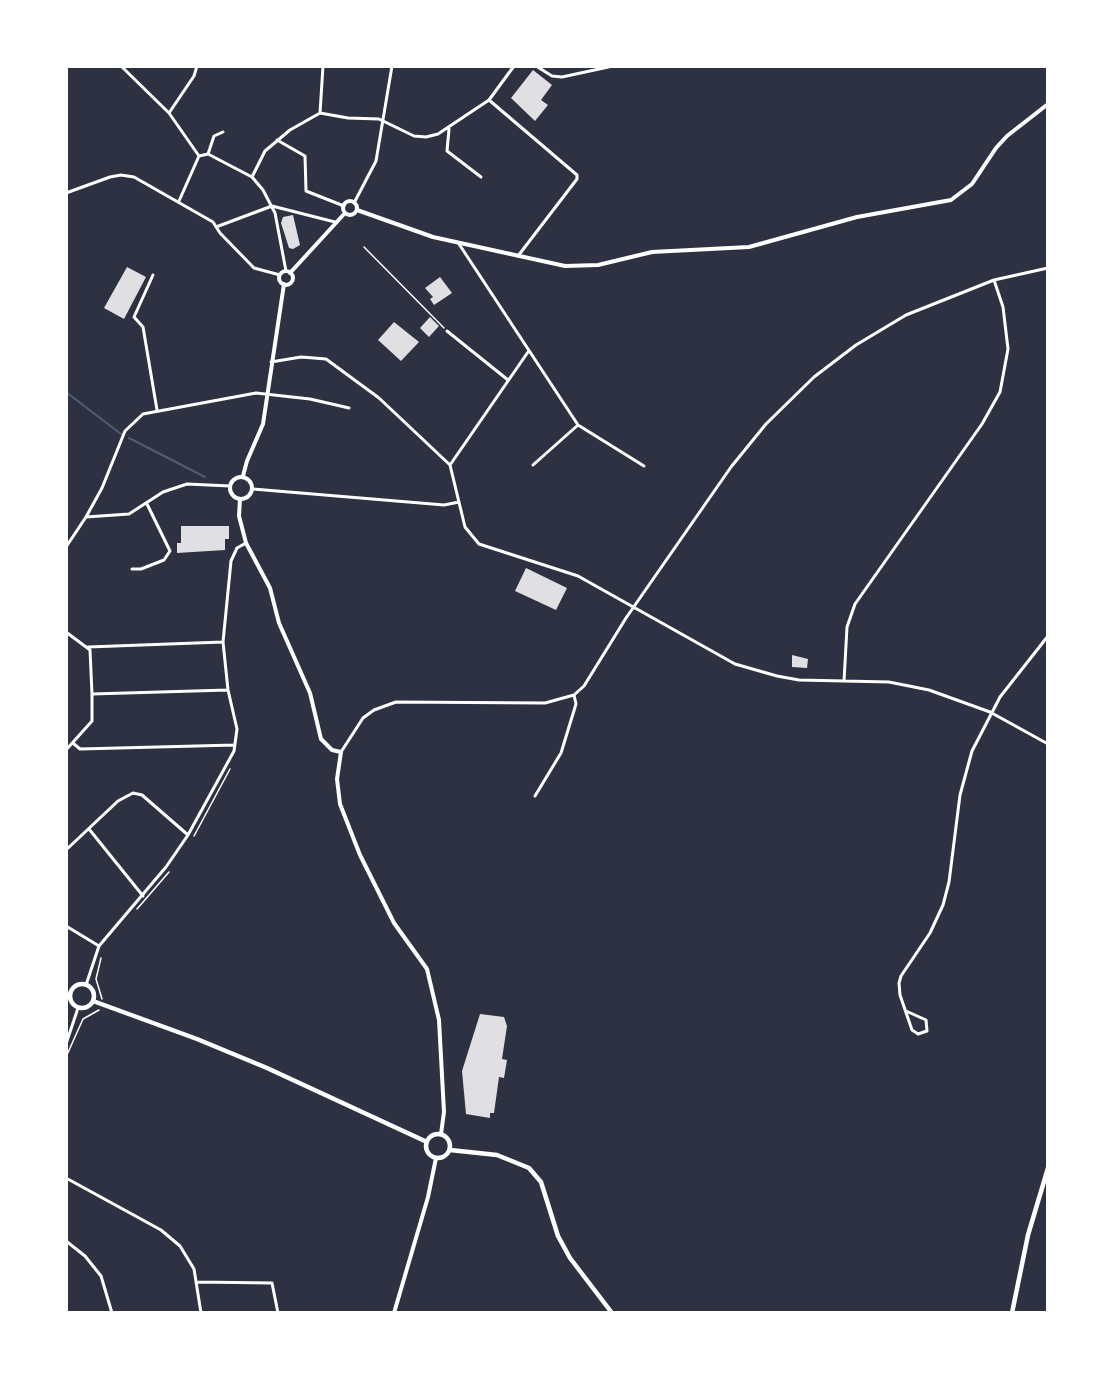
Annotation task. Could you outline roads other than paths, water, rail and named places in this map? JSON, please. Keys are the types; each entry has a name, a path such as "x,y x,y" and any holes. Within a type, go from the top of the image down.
{"main road":[{"path":"86,985 93,992 93,1001 87,1008 78,1008 70,1000 68,990 86,985"},
{"path":"93,1001 247,1060 427,1142"},
{"path":"441,1134 448,1139 450,1150 446,1156 436,1158 427,1150 427,1142 431,1136 441,1134"},
{"path":"450,1150 497,1155 530,1168 541,1182 558,1236 570,1258 612,1313"},
{"path":"1012,1313 1028,1235 1048,1168"}],"street":[{"path":"121,66 169,113 199,156"},
{"path":"169,113 194,76 197,66"},
{"path":"320,113 323,66"},
{"path":"354,203 376,161 392,66"},
{"path":"252,177 265,151 277,140 320,113 384,121 420,136 438,134 449,129 489,100 514,66"},
{"path":"536,66 552,76 562,77 612,66"},
{"path":"489,100 577,175 577,179 544,218 518,256"},
{"path":"345,213 344,206 348,201 354,203 357,210 434,237 518,256 580,266 652,252 732,249 765,243 871,214 941,204 967,190 1001,142 1048,104"},
{"path":"449,129 447,151 482,177"},
{"path":"208,154 214,136 223,132"},
{"path":"277,140 305,156 306,190 344,206"},
{"path":"199,156 208,154 252,177 272,206 292,281 284,284"},
{"path":"179,201 199,156"},
{"path":"66,193 121,175 134,177 201,213 254,268 280,275 288,272 345,213"},
{"path":"216,227 272,206 336,222"},
{"path":"345,213 353,214 357,210"},
{"path":"458,242 578,425 644,466"},
{"path":"441,1134 444,1112 439,1020 434,990 424,963 394,923 352,836 340,804 338,779 341,752 363,718 374,710 396,702 545,703 574,695 584,687 634,607 731,467 766,424 814,377 856,345 906,315 994,280 1048,268"},
{"path":"153,275 134,317 143,327 157,410"},
{"path":"243,476 247,461 261,434 284,284 280,275"},
{"path":"844,681 847,627 855,604 982,424 1000,392 1008,348 1003,308 994,280"},
{"path":"447,331 508,380"},
{"path":"450,465 528,351"},
{"path":"272,362 301,357 326,359 379,398 450,465 465,527 479,544 578,576 735,664 777,676 889,682 929,690 990,712 1048,744"},
{"path":"66,547 102,488 125,431 143,414 256,393 310,399 349,408"},
{"path":"533,465 578,425"},
{"path":"243,476 251,481 253,489 249,496 240,499 233,495 230,486 235,478 243,476"},
{"path":"86,517 121,516 147,504 163,492 187,484 230,486"},
{"path":"253,489 444,505 459,502"},
{"path":"240,499 239,516 246,543 270,588 279,623 310,693 321,739 332,750 341,752"},
{"path":"132,569 141,569 164,560 170,551 147,504"},
{"path":"86,985 99,946 143,896 188,835 236,745 237,729 228,690 223,642 231,561 237,548 246,543"},
{"path":"66,632 88,647 223,642"},
{"path":"906,1011 926,1020 927,1031 915,1033 906,1011 899,983 930,933 942,905 949,882 965,772 972,751 990,712 1048,636"},
{"path":"66,750 74,744 92,721 88,647"},
{"path":"92,694 228,690"},
{"path":"535,796 561,753 576,704 574,695"},
{"path":"74,744 80,749 236,745"},
{"path":"66,850 118,801 133,793 142,795 188,835"},
{"path":"88,829 143,896"},
{"path":"66,926 99,946"},
{"path":"66,1044 78,1008"},
{"path":"394,1313 428,1197 436,1158"},
{"path":"66,1178 171,1237 188,1257 197,1282 201,1313"},
{"path":"66,1241 85,1256 101,1276 112,1313"},
{"path":"197,1282 272,1283 278,1313"}],"waterway":[{"path":"66,392 121,434"},
{"path":"129,438 205,477"}]}
